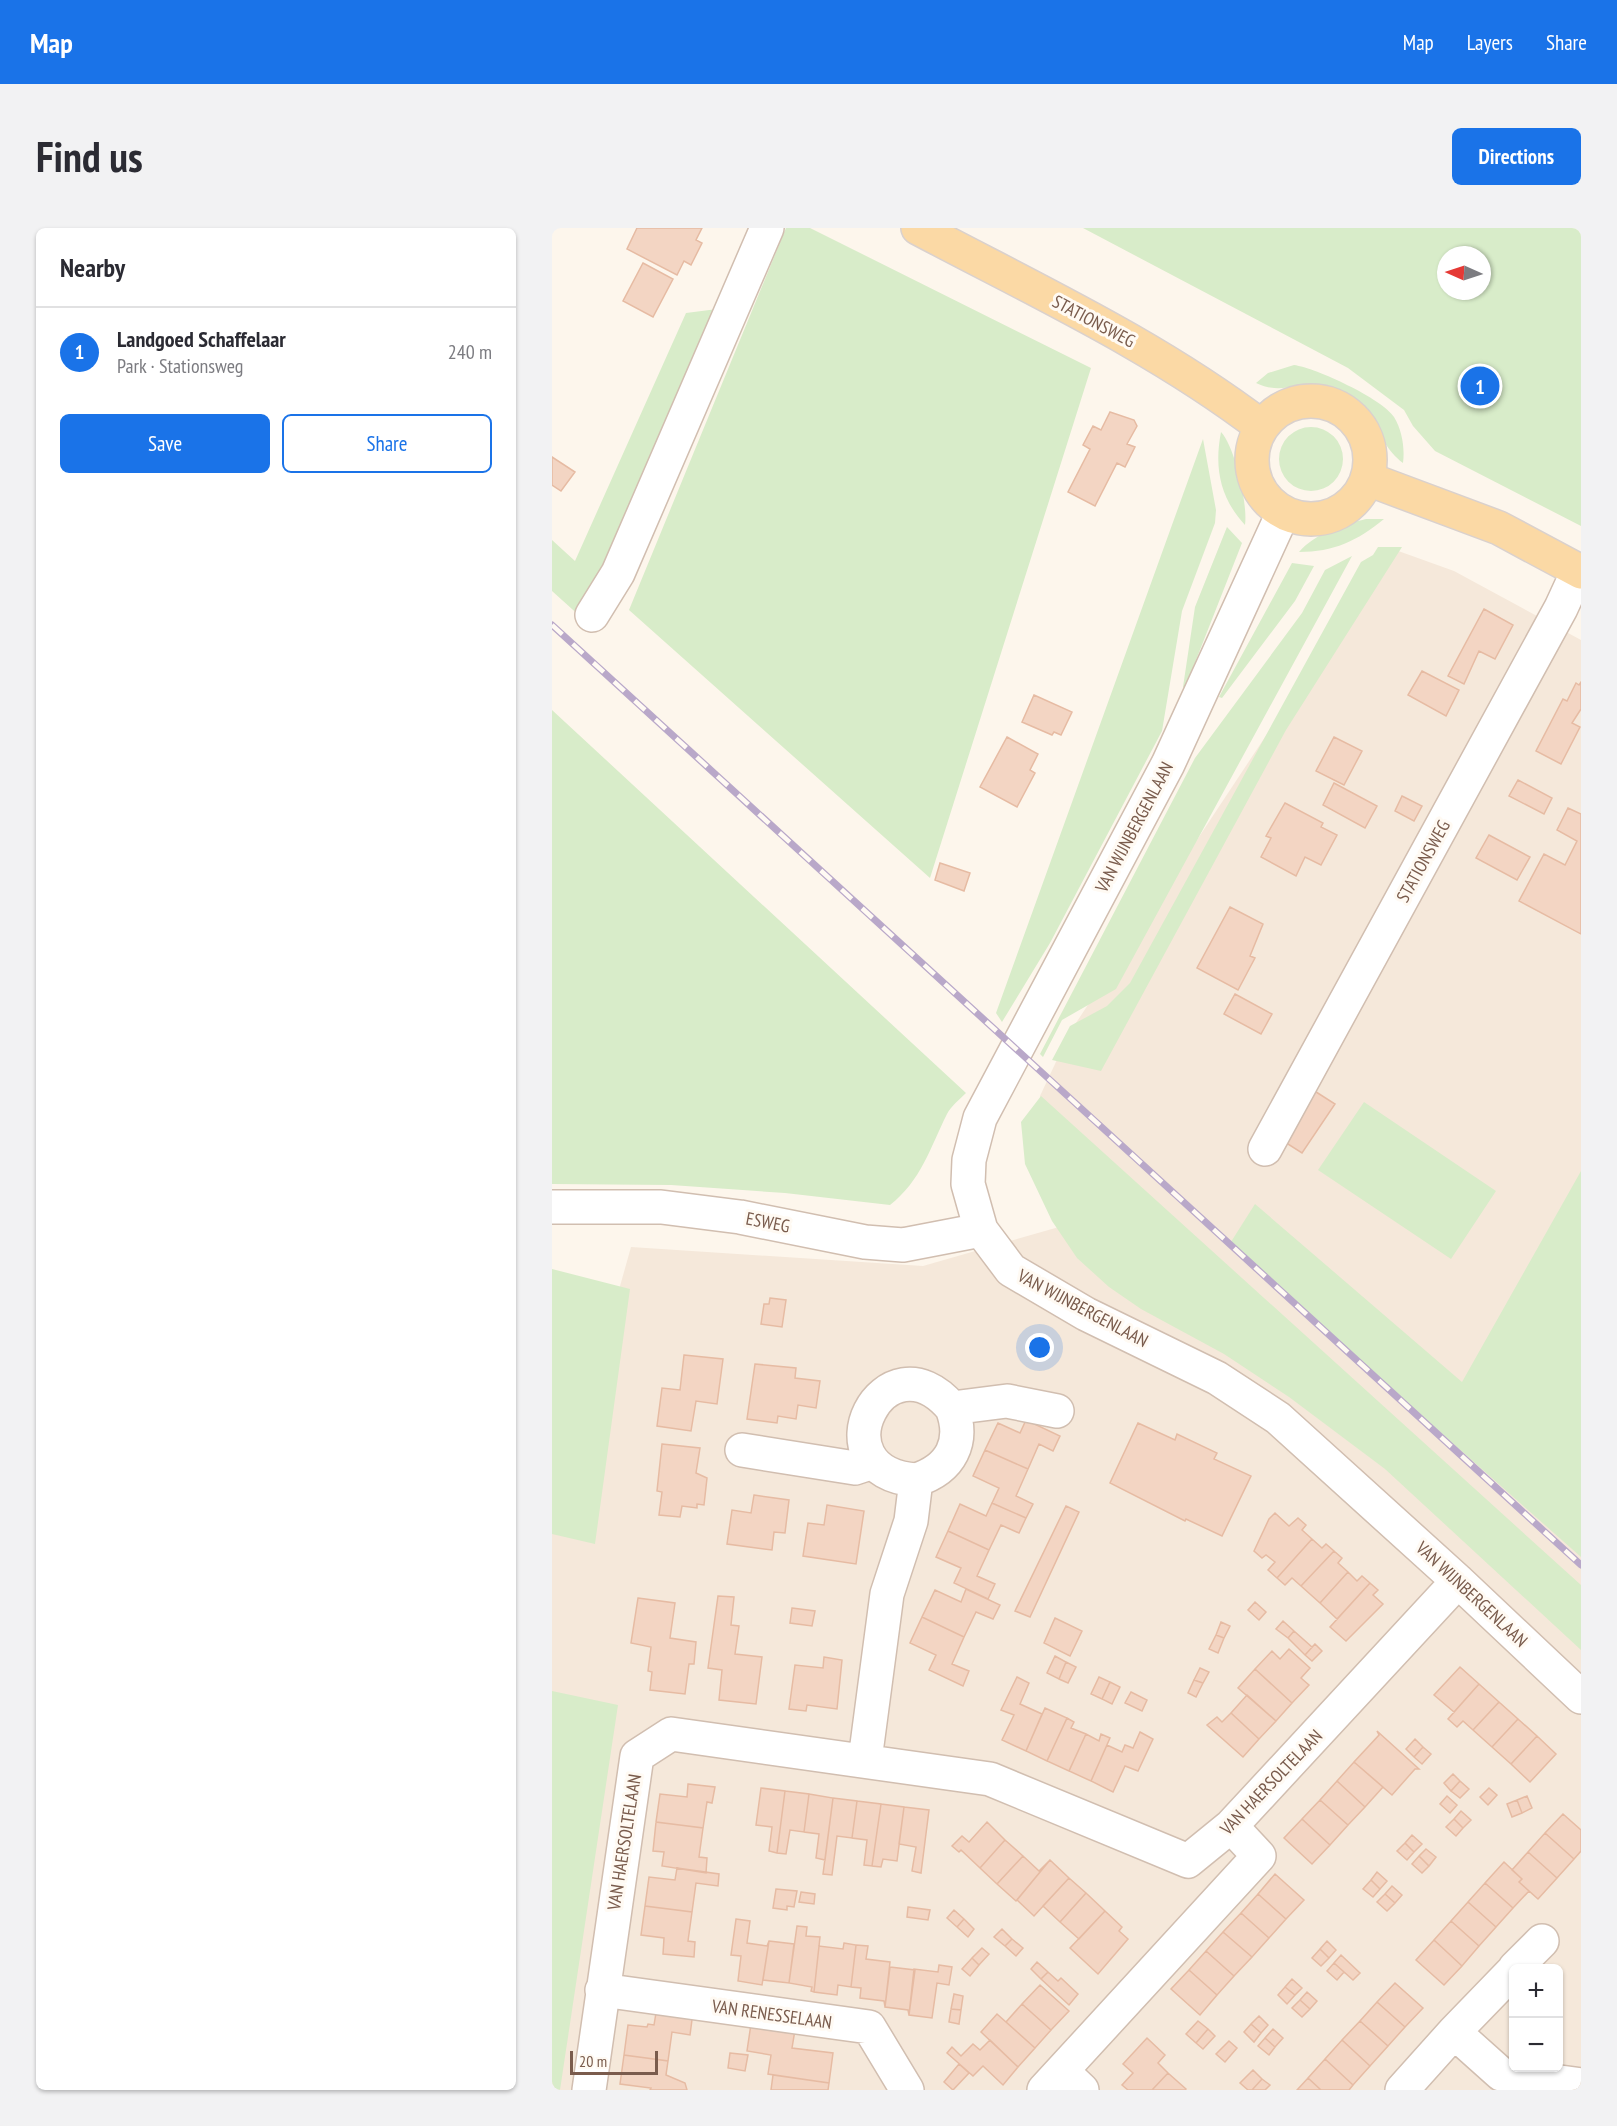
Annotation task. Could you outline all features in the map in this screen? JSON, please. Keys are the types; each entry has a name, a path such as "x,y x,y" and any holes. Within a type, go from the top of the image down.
{"main road":[{"name":"STATIONSWEG","path":"918,228 1152,352 1230,402 1262,427"},
{"path":"1310,401 1329,404 1345,412 1363,433 1371,460 1368,478 1360,494 1348,507 1333,515 1317,519 1299,518 1283,513 1270,503 1260,490 1254,474 1254,450 1262,427 1275,414 1292,405 1310,401"},
{"name":"STATIONSWEG","path":"1368,478 1499,528 1580,572"}],"street":[{"path":"592,615 618,573 767,228"},
{"name":"VAN WIJNBERGENLAAN","path":"1283,513 1168,764 980,1118 969,1160 968,1184 981,1230 1011,1270 1044,1291 1217,1378 1251,1399 1302,1438 1581,1696"},
{"name":"STATIONSWEG","path":"1265,1149 1580,572"},
{"name":"ESWEG","path":"552,1207 662,1207 740,1216 865,1242 903,1245 981,1230"},
{"path":"897,1386 920,1386 941,1395 952,1408 957,1422 958,1438 953,1454 944,1466 931,1475 916,1480 892,1476 873,1462 866,1448 863,1433 865,1418 872,1404 883,1393 897,1386"},
{"path":"952,1408 1007,1401 1057,1411"},
{"path":"742,1450 855,1468 873,1462"},
{"path":"865,1760 887,1594 911,1521 916,1480"},
{"name":"VAN HAERSOLTELAAN","path":"589,2090 637,1756 671,1734 990,1779 1188,1861 1231,1826 1458,1581"},
{"path":"1063,2084 1259,1856 1231,1826"},
{"path":"1519,1964 1542,1941"},
{"path":"1402,2090 1509,1974"},
{"name":"VAN RENESSELAAN","path":"602,1990 869,2027 907,2090"},
{"path":"1454,2032 1494,2082 1581,2085"}],"shaded area":[{"path":"1390,548 1454,571 1581,640 1581,2090 552,2090 552,1528 631,1247 923,1266 1066,1225 1040,1096 1070,1032"}],"green space":[{"path":"786,228 810,228 1091,368 930,878 629,610"},
{"path":"1083,228 1581,228 1581,526 1435,451 1413,426 1404,410 1348,368"},
{"path":"725,308 582,618 552,591 552,540 575,561 686,313"},
{"path":"1294,365 1348,385 1387,410 1394,417 1401,433 1403,463 1385,443 1367,412 1348,394 1323,385 1276,388 1256,383 1268,373"},
{"path":"1311,427 1323,429 1334,436 1341,447 1343,459 1341,471 1334,482 1323,489 1311,491 1299,489 1288,482 1281,471 1279,459 1281,447 1288,436 1299,429"},
{"path":"1221,432 1236,462 1244,504 1245,525 1230,504 1221,482 1218,458"},
{"path":"1203,439 1216,510 1215,523 1182,611 1162,731 1050,943 1002,1022 996,1013"},
{"path":"1366,519 1384,519 1344,544 1323,550 1299,552 1313,540 1330,531"},
{"path":"1227,527 1242,543 1185,688 1183,687 1195,607"},
{"path":"1378,547 1402,547 1286,730 1101,1071 1052,1060 1070,1026 1107,1006 1130,983 1361,562 1373,555"},
{"path":"1352,556 1116,989 1062,1020 1043,1057 1040,1054 1195,758 1302,613 1325,570"},
{"path":"1292,563 1314,566 1295,601 1222,698 1219,697"},
{"path":"552,710 966,1093 949,1111 917,1175 901,1196 890,1205 785,1193 671,1185 552,1184"},
{"path":"1041,1096 1581,1585 1581,1650 1385,1469 1289,1397 1224,1354 1141,1309 1109,1287 1077,1258 1052,1221 1025,1164 1021,1122"},
{"path":"1364,1102 1496,1191 1451,1259 1318,1170"},
{"path":"1581,1171 1581,1557 1229,1245 1255,1204 1462,1382"},
{"path":"552,1269 630,1289 595,1544 552,1534"},
{"path":"552,1691 618,1705 560,2090 552,2090"}],"building":[{"path":"637,228 702,228 696,240 702,243 691,265 684,261 677,275 627,249"},
{"path":"643,263 673,279 653,317 623,301"},
{"path":"1110,412 1134,420 1137,426 1127,444 1135,447 1125,467 1117,463 1095,506 1068,492 1090,449 1083,445 1093,426 1101,430"},
{"path":"552,457 575,472 561,491 552,485"},
{"path":"1484,609 1513,625 1495,659 1479,651 1464,684 1448,676"},
{"path":"1422,671 1459,690 1446,716 1408,695"},
{"path":"1581,682 1581,709 1572,723 1580,727 1561,764 1536,751 1563,699 1567,701 1576,683 1579,685"},
{"path":"1034,695 1072,712 1061,735 1054,732 1052,735 1022,722"},
{"path":"1007,737 1038,754 1030,770 1035,773 1017,807 980,787"},
{"path":"1334,737 1362,751 1344,785 1316,771"},
{"path":"1518,780 1552,798 1544,814 1509,796"},
{"path":"1334,783 1377,806 1365,828 1323,805"},
{"path":"1402,796 1422,806 1414,821 1395,811"},
{"path":"1285,803 1323,823 1321,827 1337,835 1321,865 1305,857 1296,876 1261,857 1271,838 1266,836"},
{"path":"1568,808 1581,814 1581,934 1519,901 1544,854 1565,865 1577,841 1557,830"},
{"path":"1489,835 1530,857 1517,880 1476,858"},
{"path":"940,863 970,873 964,891 935,880"},
{"path":"1230,907 1263,924 1250,956 1255,958 1238,990 1197,968"},
{"path":"1235,994 1272,1014 1261,1034 1224,1014"},
{"path":"1313,1090 1335,1104 1302,1153 1280,1139"},
{"path":"770,1298 786,1300 782,1327 761,1324 764,1304 769,1304"},
{"path":"684,1355 723,1359 717,1404 696,1401 691,1431 657,1426 662,1388 680,1390"},
{"path":"755,1364 796,1368 795,1378 820,1381 816,1408 798,1405 796,1419 778,1416 777,1423 747,1419"},
{"path":"1026,1420 1060,1436 1053,1451 1039,1444 1028,1469 985,1450 998,1423 1020,1433"},
{"path":"1138,1423 1175,1440 1177,1434 1217,1453 1214,1459 1251,1476 1222,1536 1186,1519 1185,1521 1110,1483"},
{"path":"662,1444 700,1448 696,1473 707,1478 704,1505 697,1504 697,1508 682,1506 680,1517 659,1515 662,1492 657,1491"},
{"path":"985,1450 1028,1469 1016,1496 1033,1504 1026,1518 992,1503 999,1488 973,1476"},
{"path":"754,1495 789,1500 785,1533 774,1532 772,1550 727,1544 732,1510 751,1513"},
{"path":"992,1503 1026,1518 1019,1533 1001,1525 989,1550 948,1531 960,1504 986,1516"},
{"path":"827,1505 864,1511 856,1564 803,1556 808,1523 824,1525"},
{"path":"1066,1506 1079,1512 1030,1617 1015,1611"},
{"path":"1275,1513 1289,1526 1298,1518 1306,1525 1302,1530 1312,1539 1277,1578 1268,1570 1275,1562 1266,1555 1262,1558 1254,1551 1269,1519"},
{"path":"948,1531 989,1550 977,1576 995,1584 988,1599 954,1583 961,1568 936,1557"},
{"path":"1312,1539 1322,1548 1326,1544 1334,1551 1301,1586 1292,1578 1285,1585 1277,1578"},
{"path":"1334,1551 1342,1558 1338,1563 1348,1572 1320,1603 1301,1586"},
{"path":"1348,1572 1357,1581 1362,1576 1370,1583 1337,1619 1320,1603"},
{"path":"1370,1583 1378,1590 1373,1595 1383,1604 1346,1641 1330,1627"},
{"path":"966,1589 1000,1605 993,1619 976,1612 964,1637 922,1617 935,1590 961,1602"},
{"path":"718,1596 734,1597 731,1625 739,1626 735,1654 762,1657 756,1704 719,1700 722,1670 708,1668"},
{"path":"638,1598 675,1603 670,1638 696,1642 694,1664 689,1664 685,1694 650,1690 652,1672 648,1671 651,1647 631,1643"},
{"path":"1255,1602 1266,1612 1259,1620 1248,1610"},
{"path":"792,1608 815,1611 812,1626 790,1623"},
{"path":"922,1617 964,1637 952,1664 969,1671 963,1686 929,1670 936,1655 910,1643"},
{"path":"1055,1618 1082,1631 1070,1656 1044,1643"},
{"path":"1283,1621 1294,1631 1288,1638 1276,1629"},
{"path":"1221,1622 1230,1626 1224,1638 1216,1635"},
{"path":"1294,1631 1312,1647 1315,1644 1305,1655 1288,1638"},
{"path":"1216,1635 1224,1638 1218,1653 1209,1649"},
{"path":"1315,1644 1322,1651 1312,1661 1305,1655"},
{"path":"1289,1649 1310,1668 1301,1678 1309,1685 1292,1703 1255,1669 1272,1651 1280,1659"},
{"path":"1055,1656 1066,1662 1059,1679 1047,1673"},
{"path":"824,1657 842,1660 837,1709 807,1705 806,1711 789,1709 795,1665 823,1668"},
{"path":"1066,1662 1076,1667 1068,1683 1059,1679"},
{"path":"1460,1667 1479,1684 1454,1712 1434,1695"},
{"path":"1200,1668 1209,1672 1203,1683 1194,1680"},
{"path":"1255,1669 1292,1703 1276,1721 1238,1688"},
{"path":"1017,1677 1029,1683 1020,1704 1042,1714 1026,1751 1002,1740 1014,1715 1001,1710"},
{"path":"1099,1677 1110,1682 1102,1699 1091,1694"},
{"path":"1194,1680 1203,1683 1196,1697 1188,1693"},
{"path":"1110,1682 1120,1687 1112,1704 1102,1699"},
{"path":"1479,1684 1499,1702 1473,1730 1463,1721 1457,1727 1448,1719"},
{"path":"1131,1692 1147,1700 1142,1711 1125,1703"},
{"path":"1247,1695 1276,1721 1259,1739 1231,1713"},
{"path":"1499,1702 1518,1719 1492,1747 1473,1730"},
{"path":"1045,1708 1067,1718 1047,1761 1026,1751"},
{"path":"1231,1713 1259,1739 1243,1757 1207,1725 1217,1717 1222,1722"},
{"path":"1067,1718 1074,1722 1071,1728 1086,1734 1069,1771 1047,1761"},
{"path":"1518,1719 1537,1736 1511,1764 1492,1747"},
{"path":"1377,1731 1419,1769 1415,1769 1392,1795 1354,1762 1379,1735"},
{"path":"1140,1732 1153,1739 1138,1771 1125,1766 1113,1792 1091,1781 1107,1745 1122,1752 1125,1745 1133,1748"},
{"path":"1086,1734 1099,1741 1101,1734 1110,1738 1091,1781 1069,1771"},
{"path":"1537,1736 1556,1754 1530,1782 1511,1764"},
{"path":"1415,1739 1423,1747 1414,1757 1406,1749"},
{"path":"1423,1747 1431,1754 1422,1764 1414,1757"},
{"path":"1354,1762 1383,1787 1365,1807 1337,1781"},
{"path":"1453,1774 1460,1781 1451,1791 1444,1783"},
{"path":"1337,1781 1365,1807 1348,1825 1320,1800"},
{"path":"1460,1781 1469,1789 1460,1798 1451,1791"},
{"path":"688,1784 715,1787 712,1803 707,1802 703,1828 656,1822 660,1794 687,1797"},
{"path":"761,1788 785,1791 777,1853 769,1851 772,1827 756,1825"},
{"path":"1489,1788 1497,1795 1488,1805 1480,1797"},
{"path":"785,1791 809,1794 804,1832 790,1830 786,1854 777,1853"},
{"path":"809,1794 833,1798 825,1860 816,1858 819,1834 804,1832"},
{"path":"1447,1796 1457,1805 1450,1813 1440,1804"},
{"path":"1527,1796 1532,1808 1522,1813 1517,1800"},
{"path":"833,1798 857,1801 852,1838 837,1836 832,1875 823,1874"},
{"path":"1320,1800 1348,1825 1330,1845 1302,1819"},
{"path":"1517,1800 1522,1813 1512,1817 1507,1804"},
{"path":"857,1801 881,1804 872,1866 864,1865 867,1840 852,1838"},
{"path":"881,1804 904,1807 897,1861 883,1859 881,1867 872,1866"},
{"path":"904,1807 929,1810 921,1873 912,1871 916,1847 899,1844"},
{"path":"1461,1811 1471,1820 1463,1828 1454,1819"},
{"path":"1563,1814 1581,1830 1581,1851 1574,1859 1545,1833"},
{"path":"1302,1819 1330,1845 1312,1864 1284,1838"},
{"path":"1454,1819 1463,1828 1456,1836 1446,1827"},
{"path":"656,1822 703,1828 699,1857 707,1858 706,1873 662,1866 664,1852 653,1851"},
{"path":"987,1822 1005,1840 980,1868 961,1850 959,1852 952,1846 962,1836 969,1842"},
{"path":"1545,1833 1574,1859 1557,1878 1528,1852"},
{"path":"1412,1835 1422,1844 1414,1852 1405,1843"},
{"path":"1005,1840 1023,1856 997,1884 980,1868"},
{"path":"1405,1843 1414,1852 1407,1860 1397,1851"},
{"path":"1426,1849 1436,1857 1429,1866 1419,1856"},
{"path":"1528,1852 1557,1878 1538,1899 1519,1882 1522,1879 1512,1870"},
{"path":"1023,1856 1039,1871 1050,1860 1016,1901 997,1884"},
{"path":"1419,1856 1429,1866 1422,1873 1412,1864"},
{"path":"1050,1860 1069,1878 1034,1916 1017,1900"},
{"path":"1504,1862 1522,1879 1519,1882 1529,1891 1513,1908 1485,1883"},
{"path":"677,1868 719,1874 718,1886 696,1883 692,1912 645,1906 649,1877 675,1880"},
{"path":"1377,1872 1387,1881 1380,1889 1371,1880"},
{"path":"1275,1874 1304,1900 1286,1919 1258,1894"},
{"path":"1069,1878 1086,1893 1060,1922 1043,1906"},
{"path":"1371,1880 1380,1889 1373,1897 1363,1889"},
{"path":"1485,1883 1513,1908 1496,1927 1468,1902"},
{"path":"1392,1886 1402,1895 1395,1903 1385,1894"},
{"path":"776,1889 797,1891 794,1907 787,1906 787,1910 773,1908"},
{"path":"801,1892 815,1894 814,1904 799,1902"},
{"path":"1086,1893 1105,1911 1079,1939 1060,1922"},
{"path":"1258,1894 1286,1919 1269,1938 1241,1913"},
{"path":"1385,1894 1395,1903 1387,1911 1377,1902"},
{"path":"1468,1902 1496,1927 1479,1946 1451,1921"},
{"path":"645,1906 692,1912 688,1941 695,1942 694,1957 663,1954 664,1938 641,1935"},
{"path":"908,1907 930,1910 928,1920 907,1917"},
{"path":"954,1910 964,1919 957,1927 947,1918"},
{"path":"1105,1911 1122,1927 1119,1931 1128,1939 1098,1974 1070,1948"},
{"path":"1241,1913 1269,1938 1252,1957 1223,1932"},
{"path":"736,1919 750,1921 747,1943 767,1946 769,1941 762,1985 738,1981 741,1956 731,1955"},
{"path":"964,1919 974,1929 968,1937 957,1927"},
{"path":"1451,1921 1479,1946 1462,1966 1434,1940"},
{"path":"797,1926 807,1927 806,1936 820,1937 814,1992 811,1991 812,1987 789,1983"},
{"path":"1002,1929 1012,1939 1005,1946 994,1937"},
{"path":"1223,1932 1252,1957 1234,1976 1206,1951"},
{"path":"1012,1939 1023,1948 1016,1956 1005,1946"},
{"path":"1434,1940 1462,1966 1444,1985 1416,1960"},
{"path":"769,1941 794,1944 789,1983 763,1980"},
{"path":"1327,1941 1336,1950 1329,1958 1320,1949"},
{"path":"844,1943 856,1945 851,1987 838,1985 837,1995 814,1992 819,1946 843,1949"},
{"path":"856,1945 868,1946 866,1959 890,1962 885,2007 884,2001 860,1998 861,1988 851,1987"},
{"path":"982,1948 989,1954 979,1965 972,1958"},
{"path":"1320,1949 1329,1958 1321,1966 1312,1958"},
{"path":"1206,1951 1234,1976 1217,1995 1189,1970"},
{"path":"1341,1955 1360,1973 1353,1980 1334,1963"},
{"path":"972,1958 979,1965 970,1976 962,1969"},
{"path":"1037,1962 1048,1972 1041,1979 1031,1969"},
{"path":"1334,1963 1344,1972 1337,1980 1327,1971"},
{"path":"939,1965 952,1967 949,1985 937,1983 932,2018 909,2015 914,1969 938,1972"},
{"path":"890,1967 915,1970 909,2015 908,2010 885,2007"},
{"path":"1189,1970 1217,1995 1200,2015 1171,1989"},
{"path":"1048,1972 1058,1981 1061,1978 1078,1994 1069,2005 1041,1979"},
{"path":"1292,1979 1302,1988 1295,1995 1285,1987"},
{"path":"1395,1983 1423,2008 1405,2027 1377,2002"},
{"path":"1040,1985 1069,2011 1051,2030 1022,2004"},
{"path":"1285,1987 1295,1995 1287,2004 1278,1995"},
{"path":"1307,1992 1317,2001 1310,2009 1300,2000"},
{"path":"954,1994 963,1996 961,2010 951,2009"},
{"path":"1300,2000 1310,2009 1302,2017 1292,2008"},
{"path":"1377,2002 1405,2027 1388,2046 1360,2021"},
{"path":"1022,2004 1051,2030 1035,2048 1006,2022"},
{"path":"657,2007 693,2012 690,2035 672,2032 668,2061 624,2055 628,2025 647,2027 648,2024 654,2025"},
{"path":"951,2009 961,2010 959,2024 949,2022"},
{"path":"997,2014 1035,2048 1018,2067 981,2032"},
{"path":"1259,2016 1268,2025 1261,2033 1251,2024"},
{"path":"1198,2021 1208,2029 1196,2043 1186,2034"},
{"path":"1360,2021 1388,2046 1370,2066 1342,2040"},
{"path":"751,2024 795,2030 792,2048 833,2053 829,2083 768,2074 771,2055 747,2051"},
{"path":"1251,2024 1261,2033 1254,2042 1244,2032"},
{"path":"1208,2029 1215,2036 1203,2049 1196,2043"},
{"path":"1273,2029 1283,2038 1275,2047 1265,2038"},
{"path":"1147,2038 1165,2055 1158,2063 1168,2073 1152,2090 1128,2090 1122,2085 1133,2073 1123,2064"},
{"path":"1265,2038 1275,2047 1269,2055 1258,2046"},
{"path":"990,2040 1018,2067 1003,2085 983,2066 973,2076 947,2053 952,2047 961,2056 973,2044 980,2050"},
{"path":"1342,2040 1370,2066 1353,2085 1325,2059"},
{"path":"1229,2041 1237,2048 1225,2062 1216,2054"},
{"path":"730,2053 748,2055 745,2071 728,2068"},
{"path":"624,2055 668,2061 666,2075 685,2083 687,2090 650,2090 651,2088 620,2084"},
{"path":"1325,2059 1353,2085 1349,2090 1321,2090 1308,2078"},
{"path":"959,2064 969,2073 953,2090 944,2082"},
{"path":"1253,2070 1262,2079 1252,2090 1248,2090 1240,2083"},
{"path":"1168,2073 1186,2089 1152,2090"},
{"path":"773,2075 829,2083 828,2090 771,2090"},
{"path":"1308,2078 1321,2090 1297,2090"},
{"path":"1262,2079 1270,2085 1265,2090 1252,2090"}],"railway":[{"path":"552,625 1581,1565"}],"place":[{"name":"Landgoed Schaffelaar","path":"1480,386"}]}
